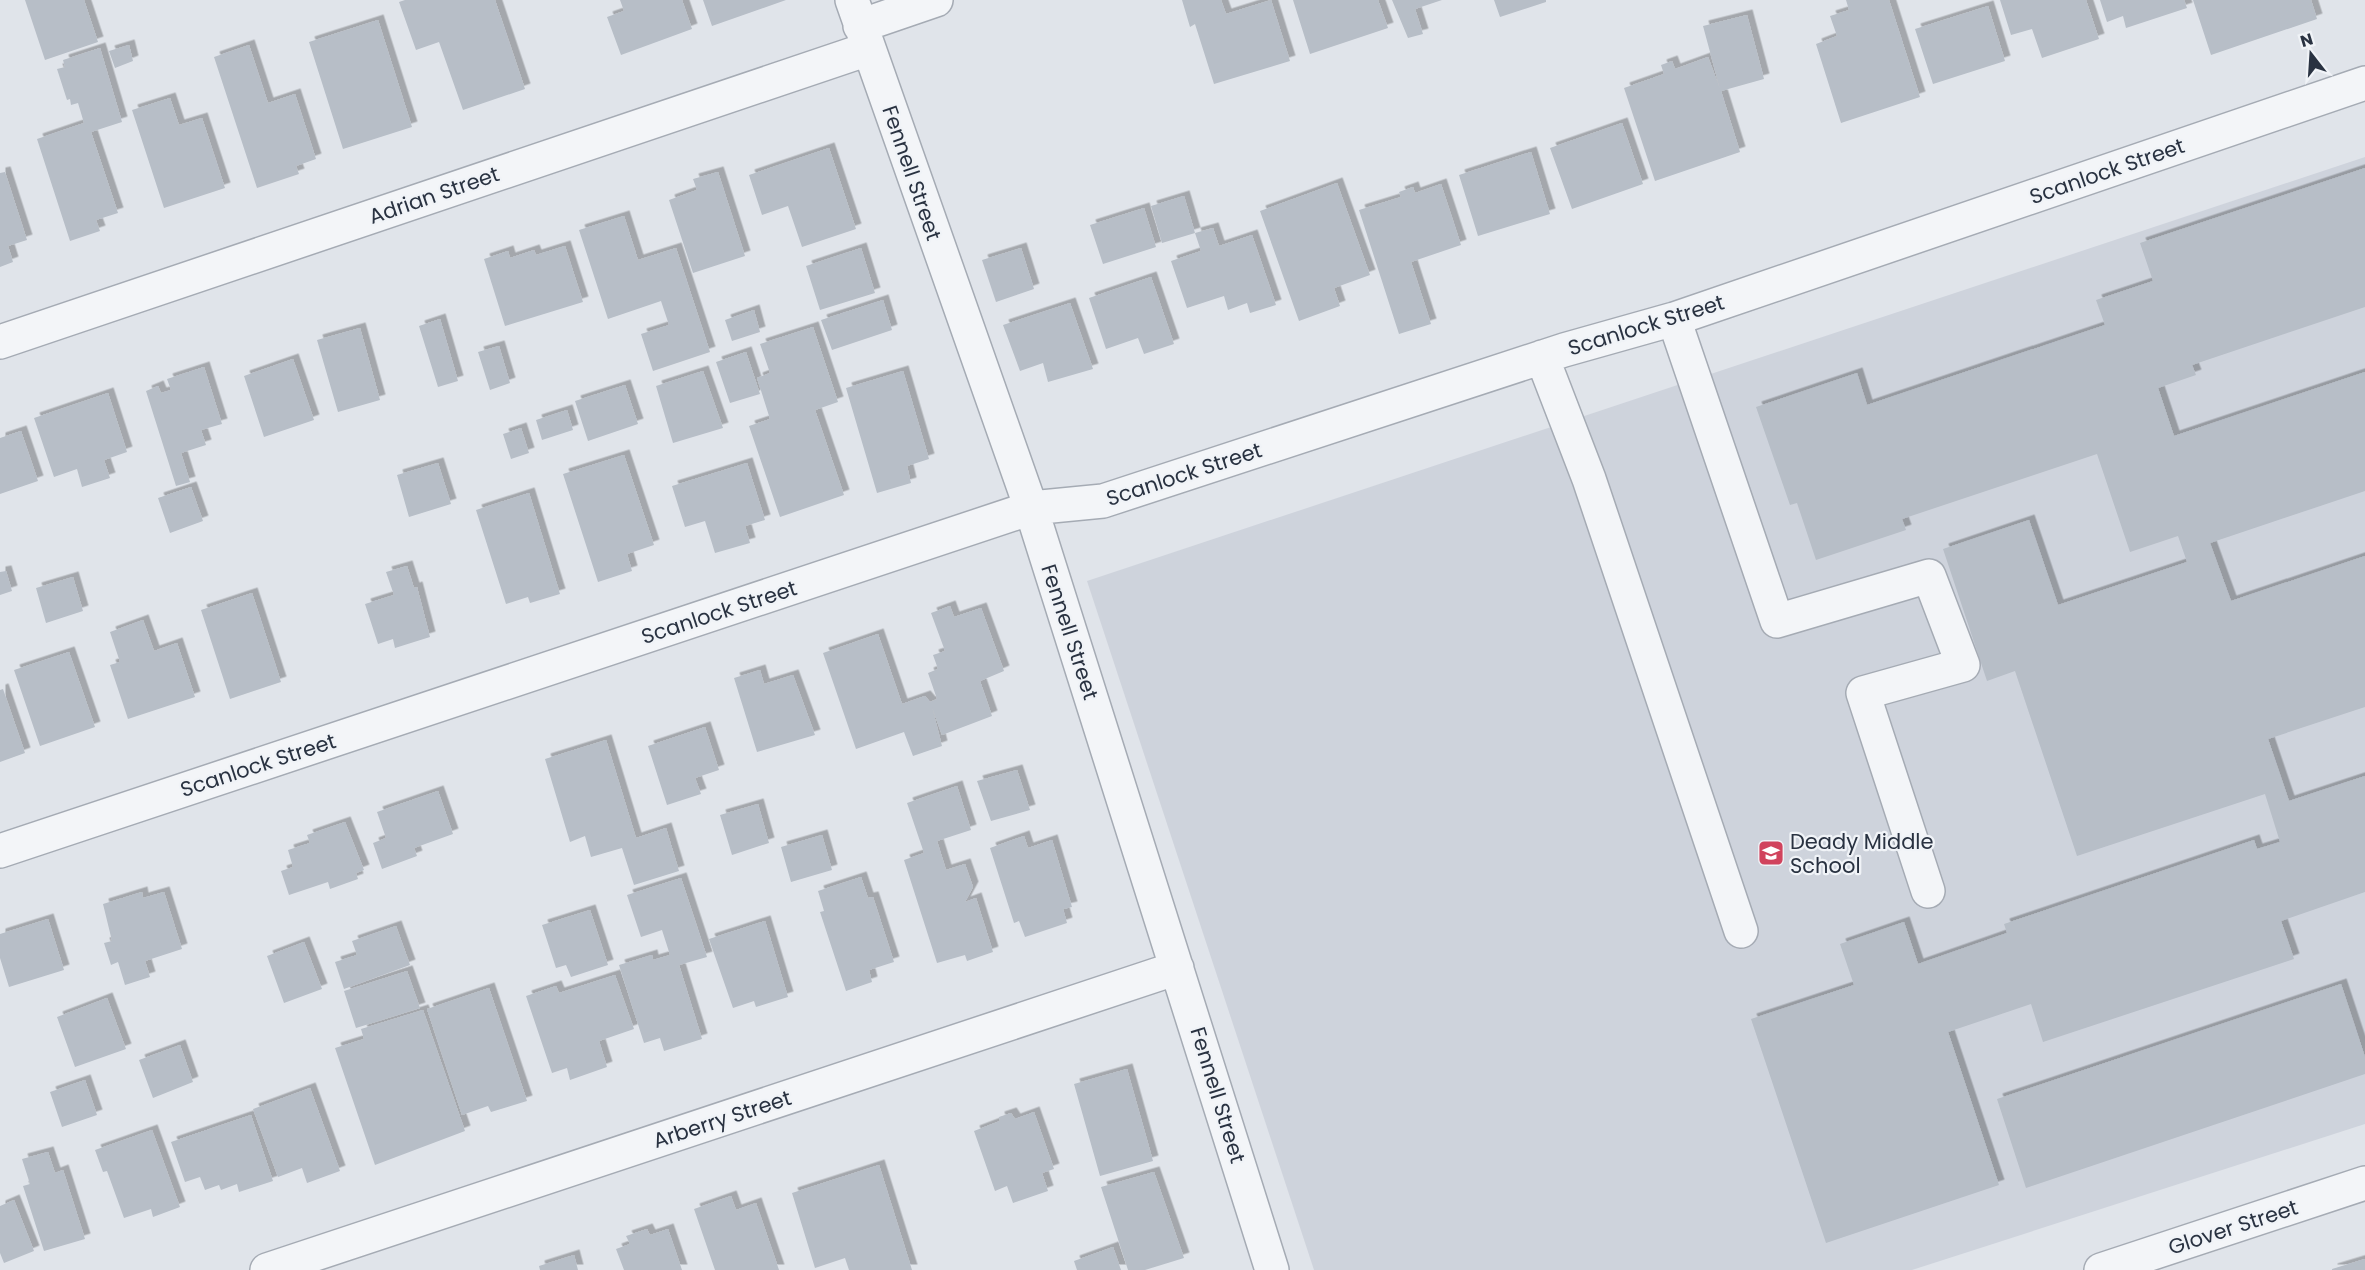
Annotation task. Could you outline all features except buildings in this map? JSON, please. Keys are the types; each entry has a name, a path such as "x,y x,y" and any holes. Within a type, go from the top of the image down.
{"street":[{"name":"Adrian Street","path":"0,342 860,25 936,0"},
{"name":"Fennell Street","path":"860,25 1031,508 1272,1270"},
{"name":"Scanlock Street","path":"0,851 1031,508 1103,501 1542,357 1674,319 2365,83"},
{"path":"1674,319 1777,621 1929,576 1963,665 1863,693 1928,891"},
{"path":"1542,357 1589,479 1741,931"},
{"name":"Arberry Street","path":"267,1270 1178,968"},
{"name":"Glover Street","path":"2101,1270 2365,1184"}],"shaded area":[{"name":"Deady Middle School","path":"2365,157 2365,1124 1912,1270 1314,1270 1087,581"}],"place":[{"name":"Deady Middle School","path":"1771,853"}]}
